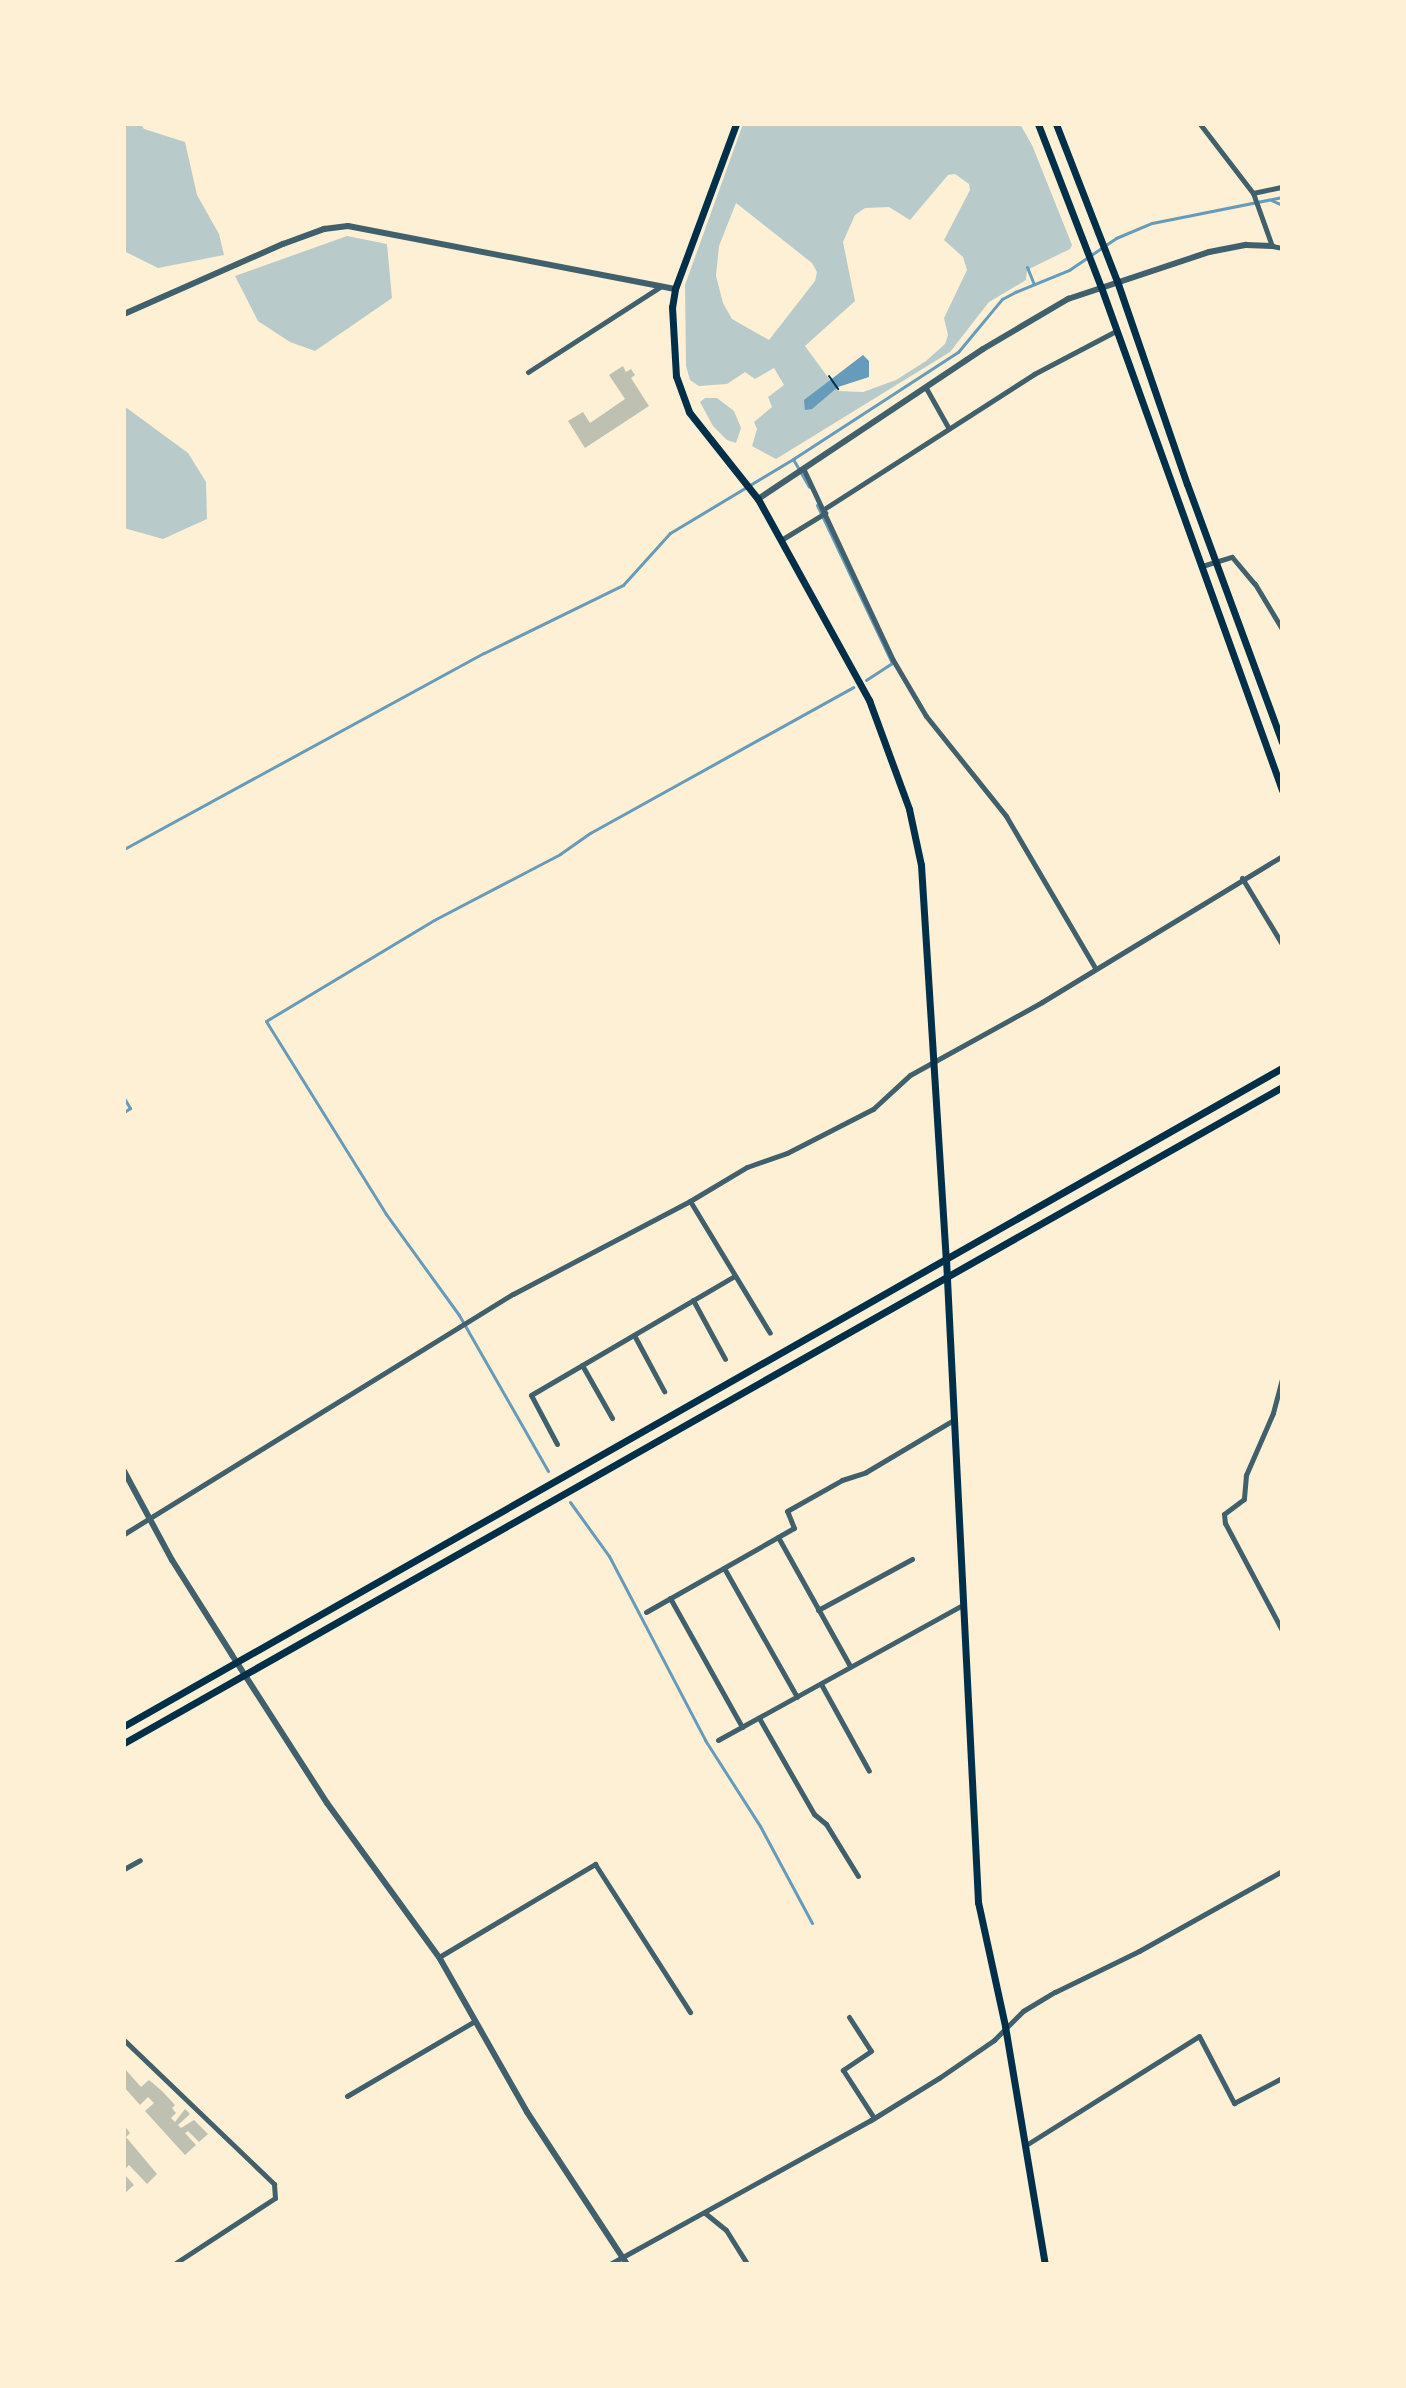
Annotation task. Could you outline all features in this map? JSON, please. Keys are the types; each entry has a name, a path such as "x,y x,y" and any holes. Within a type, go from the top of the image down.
{"main road":[{"path":"736,124 675,289 673,346 682,394 689,412 755,495 869,700 909,809 921,865 947,1274 978,1902 1005,2026 1045,2264"},
{"path":"1038,124 1117,330 1282,790"},
{"path":"1056,124 1117,281 1282,742"},
{"path":"124,1726 1282,1068"},
{"path":"124,1743 947,1274 1282,1087"}],"street":[{"path":"1200,124 1254,195 1272,246"},
{"path":"1254,195 1282,187"},
{"path":"124,314 283,244 324,229 348,226 675,289"},
{"path":"755,495 803,468 1036,317 1101,287 1209,252 1246,245 1282,248"},
{"path":"528,372 660,286"},
{"path":"781,540 948,427 1034,374 1117,330"},
{"path":"926,388 948,427"},
{"path":"803,468 893,660 926,716 1006,816 1095,968"},
{"path":"1202,566 1232,557 1255,584 1282,629"},
{"path":"124,1534 513,1294 690,1201 747,1167 787,1153 873,1109 910,1075 934,1065 1282,856"},
{"path":"1242,878 1282,944"},
{"path":"690,1201 770,1333"},
{"path":"557,1444 531,1395 735,1276"},
{"path":"693,1300 725,1359"},
{"path":"634,1335 664,1391"},
{"path":"582,1365 612,1418"},
{"path":"1282,1379 1273,1413 1246,1475 1244,1499 1224,1514 1225,1523 1282,1630"},
{"path":"646,1612 794,1528 787,1511 842,1480 866,1472 952,1421"},
{"path":"124,1471 236,1662 327,1803 439,1957 527,2112 625,2261"},
{"path":"778,1537 850,1666"},
{"path":"818,1610 912,1559"},
{"path":"724,1568 797,1697"},
{"path":"670,1598 742,1727"},
{"path":"718,1740 961,1606"},
{"path":"821,1684 869,1771"},
{"path":"759,1718 814,1814 826,1824 858,1876"},
{"path":"124,1869 140,1860"},
{"path":"439,1957 595,1864 690,2012"},
{"path":"610,2264 625,2261 874,2119 994,2040 1005,2026 1055,1992 1139,1951 1282,1871"},
{"path":"849,2017 871,2051 843,2070 874,2119"},
{"path":"347,2096 475,2021"},
{"path":"1026,2145 1199,2036 1234,2103 1282,2078"},
{"path":"124,2040 274,2184 275,2198 174,2264"},
{"path":"705,2213 726,2230 747,2264"}],"path":[{"path":"829,376 838,389"}],"shaded area":[{"path":"124,124 141,124 144,129 185,142 197,195 219,234 224,255 158,268 124,251"},
{"path":"743,124 1020,124 1032,145 1072,245 1070,249 1027,270 1026,280 989,302 950,352 776,459 752,446 757,429 754,422 772,407 768,397 784,385 774,368 755,379 745,372 727,384 699,386 690,380 686,366 685,285","holes":["955,174 969,184 970,190 944,240 963,257 967,270 944,318 948,335 945,344 926,361 896,380 863,392 838,391 805,346 855,301 843,242 855,215 865,208 889,207 910,220 948,175","736,203 812,263 817,272 815,281 769,340 732,319 723,303 716,276 719,246"]},
{"path":"347,236 387,244 392,298 315,351 290,342 258,321 235,276"},
{"path":"705,398 717,398 734,411 741,428 736,443 727,440 713,426 700,402"},
{"path":"124,406 188,453 206,482 207,519 163,539 124,528"}],"water":[{"path":"863,355 869,361 869,377 838,387 812,409 805,410 804,400"}],"building":[{"path":"623,366 626,372 631,369 635,375 631,378 649,406 585,448 568,421 583,412 590,423 625,399 609,375"},
{"path":"124,2068 141,2087 149,2080 162,2091 175,2105 172,2108 176,2113 171,2118 175,2122 185,2109 190,2114 178,2125 181,2128 194,2120 208,2134 199,2142 188,2131 185,2133 196,2145 185,2155 145,2111 154,2103 148,2097 140,2105 124,2087"},
{"path":"124,2125 130,2133 126,2137 157,2174 147,2184 129,2165 124,2170"},
{"path":"124,2174 134,2185 124,2194"}],"waterway":[{"path":"124,849 484,653 623,585 670,533 793,459 958,352 1002,299 1069,270 1116,238 1152,223 1282,197"},
{"path":"1271,200 1282,205"},
{"path":"1027,267 1034,284"},
{"path":"793,459 809,487"},
{"path":"817,505 892,663 866,680"},
{"path":"548,1471 459,1315 386,1214 266,1021 434,920 560,854 590,833 853,687"},
{"path":"124,1098 130,1108 124,1112"},
{"path":"570,1502 609,1556 705,1740 760,1826 812,1923"}]}
